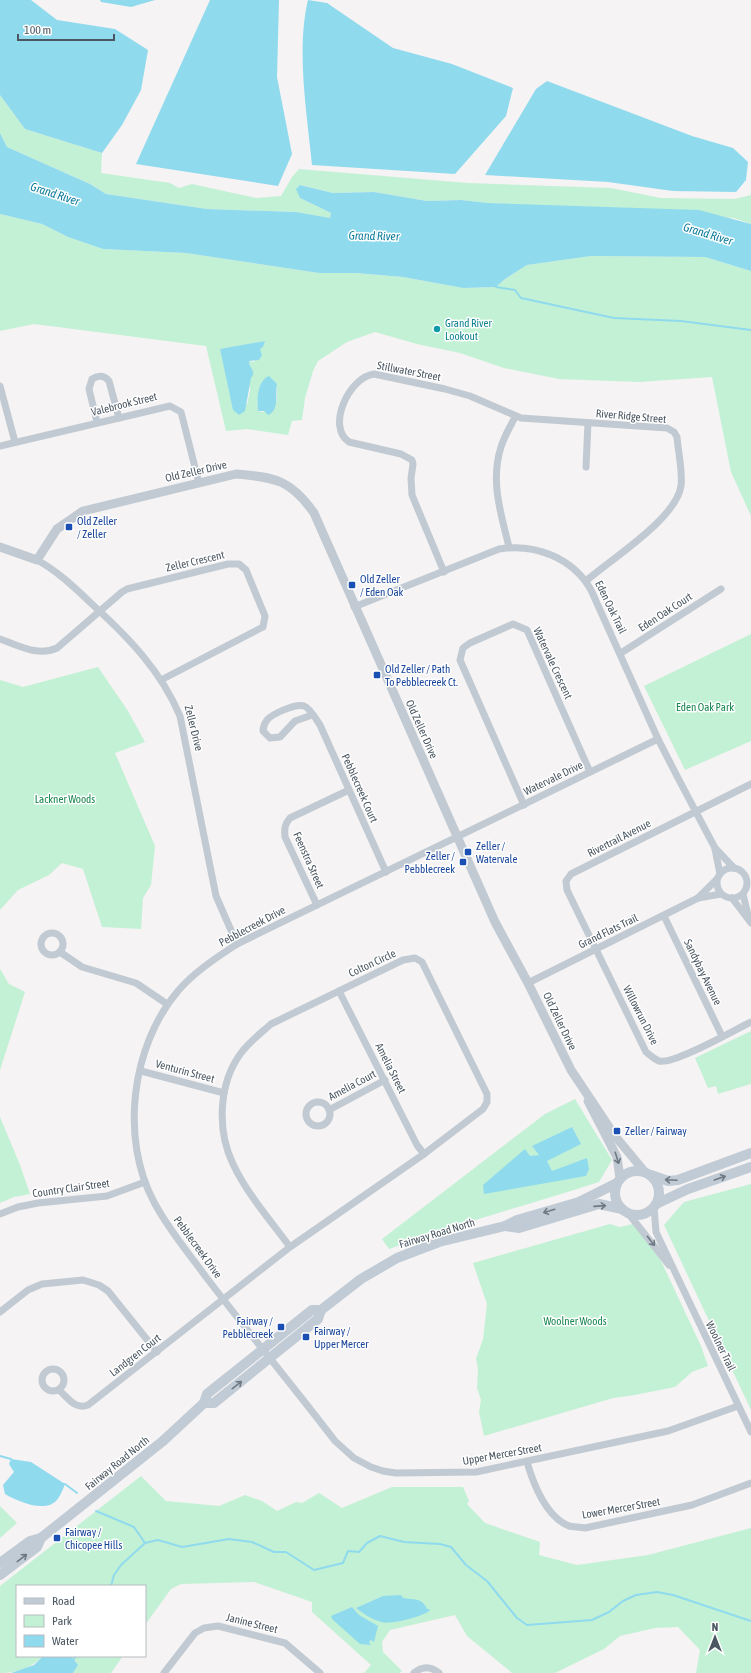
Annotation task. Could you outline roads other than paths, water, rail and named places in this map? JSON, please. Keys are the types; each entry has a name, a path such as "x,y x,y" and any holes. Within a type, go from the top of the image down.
{"main road":[{"path":"751,1153 678,1180 668,1180 634,1170 627,1172 618,1180 614,1194 616,1201 625,1211 642,1214 688,1189 751,1167"},
{"path":"647,1173 659,1188 659,1196 655,1206"},
{"name":"Fairway Road North","path":"0,1563 30,1541 41,1538 135,1464 204,1403 214,1403 267,1354 318,1319 321,1310 361,1279 397,1258 440,1242 504,1226 517,1220 579,1202 618,1180"},
{"name":"Fairway Road North","path":"504,1226 519,1228 599,1204 625,1211"},
{"name":"Fairway Road North","path":"0,1576 37,1547 41,1538"}],"street":[{"name":"Stillwater Street","path":"444,572 412,495 410,487 413,464 412,460 401,454 356,445 344,438 341,432 341,417 348,393 360,379 366,375 374,374 445,389 470,396 515,417"},
{"path":"97,422 89,389 92,378 98,376 104,377 109,381 119,418"},
{"path":"0,386 15,442"},
{"name":"Valebrook Street","path":"0,446 119,418 166,405 181,412 199,483"},
{"path":"509,547 496,490 495,476 500,448 515,417"},
{"name":"River Ridge Street","path":"515,417 667,428 674,432 677,437 682,486 677,499 667,513 623,553 586,581"},
{"path":"586,467 588,423"},
{"name":"Old Zeller Drive","path":"37,560 57,529 83,511 236,474 258,475 280,480 302,496 314,513 354,607 495,922 528,983 571,1070 623,1147 647,1173"},
{"name":"Zeller Drive","path":"0,547 37,560 62,576 133,642 161,680 180,716 216,896 237,944"},
{"name":"Eden Oak Trail","path":"354,607 444,572 499,548 509,547 537,550 562,561 586,581 621,653 658,739 695,812 715,848 734,868"},
{"name":"Zeller Crescent","path":"100,611 122,592 134,587 228,564 239,564 246,570 265,616 263,626 161,680"},
{"name":"Eden Oak Court","path":"621,653 721,589"},
{"path":"0,639 36,651 48,652 57,648 100,611"},
{"name":"Watervale Crescent","path":"524,805 460,660 463,648 470,643 513,624 527,630 590,772"},
{"name":"Pebblecreek Court","path":"312,715 295,721 280,738 270,738 263,732 263,726 269,718 288,708 300,705 305,706 320,724 386,872"},
{"name":"Watervale Drive","path":"457,838 658,739"},
{"name":"Rivertrail Avenue","path":"596,949 568,890 566,881 571,874 751,784"},
{"name":"Feenstra Street","path":"317,905 285,836 284,830 286,823 290,818 349,790"},
{"name":"Pebblecreek Drive","path":"267,1354 222,1299 170,1228 154,1202 145,1182 136,1151 134,1117 136,1090 140,1071 151,1036 167,1004 192,977 207,964 237,944 457,838"},
{"name":"Eden Oak Trail","path":"715,848 719,876"},
{"path":"734,868 742,872 747,880 750,920 732,898 721,894 717,887 719,876 724,870 734,868"},
{"path":"742,872 751,870"},
{"name":"Grand Flats Trail","path":"698,898 719,876"},
{"path":"732,898 747,889"},
{"name":"Grand Flats Trail","path":"528,983 698,898 721,894"},
{"name":"Sandybay Avenue","path":"664,916 722,1036"},
{"name":"Willowrun Drive","path":"596,949 646,1052 660,1061 675,1059 751,1022"},
{"path":"60,952 82,968 136,983 167,1004"},
{"name":"Colton Circle","path":"222,1299 290,1247 424,1154 482,1109 487,1102 487,1094 422,962 414,958 403,960 271,1024 240,1054 231,1072 224,1093 222,1128 227,1150 240,1178 290,1247"},
{"name":"Amelia Street","path":"339,991 424,1154"},
{"name":"Venturin Street","path":"140,1071 224,1093"},
{"name":"Amelia Court","path":"329,1110 385,1080"},
{"name":"Old Zeller Drive","path":"581,1085 594,1114 617,1156 618,1180"},
{"name":"Country Clair Street","path":"0,1214 18,1207 38,1203 107,1196 145,1182"},
{"name":"Woolner Trail","path":"655,1206 656,1232 751,1432"},
{"name":"Woolner Trail","path":"625,1211 673,1269"},
{"path":"0,1312 19,1296 35,1286 88,1281 99,1285 108,1291 157,1352"},
{"name":"Landgren Court","path":"59,1390 77,1406 82,1407 88,1405 157,1352 222,1299"},
{"name":"Upper Mercer Street","path":"267,1354 340,1446 354,1458 371,1467 396,1473 476,1472 668,1431 738,1406"},
{"name":"Lower Mercer Street","path":"527,1462 536,1490 545,1504 569,1526 585,1528 692,1505 751,1483"},
{"name":"Janine Street","path":"164,1673 195,1634 204,1628 218,1626 285,1643 320,1673"},
{"path":"414,1673 426,1667 439,1673"}],"water":[{"path":"0,0 31,0 57,20 115,29 148,50 141,90 122,125 102,153 25,129 0,95"},
{"path":"100,0 155,0 131,7 101,2"},
{"path":"210,0 279,0 277,77 292,154 278,186 136,164"},
{"path":"308,0 327,3 393,48 452,64 513,88 506,116 455,174 312,165 305,104 303,61 303,40"},
{"path":"547,81 692,136 733,148 748,162 746,180 736,192 673,191 608,182 485,175 536,89"},
{"name":"Grand River","path":"0,133 7,147 90,184 106,194 207,209 296,212 330,218 331,213 300,198 296,189 300,185 333,193 374,192 427,201 461,200 488,203 699,210 751,224 751,271 705,257 591,256 527,265 505,279 496,287 463,288 403,277 356,273 319,273 186,253 103,249 68,237 42,224 0,214"},
{"path":"265,341 263,347 260,349 262,355 259,360 249,361 253,371 253,376 251,378 245,411 239,415 233,410 220,349"},
{"path":"269,376 277,384 276,406 272,413 268,415 264,411 258,411 258,401 260,386 265,378"},
{"path":"572,1127 581,1144 547,1161 552,1171 587,1158 589,1169 586,1176 484,1194 483,1185 525,1149 530,1156 539,1155 532,1146"},
{"path":"11,1459 31,1462 65,1484 56,1501 45,1506 30,1505 5,1494 3,1485 14,1472 9,1464"},
{"path":"401,1595 403,1598 423,1602 427,1609 430,1609 429,1611 420,1616 406,1620 386,1623 371,1618 356,1608 383,1596"},
{"path":"352,1607 359,1615 378,1626 374,1642 371,1640 369,1642 371,1645 360,1644 332,1619 331,1616"},
{"path":"42,1657 72,1657 78,1665 73,1673 11,1673 34,1665"}],"waterway":[{"path":"496,287 515,290 521,298 614,318 681,321 751,330"},
{"path":"0,1456 11,1459"},
{"path":"65,1484 77,1493"},
{"path":"96,1511 134,1527 145,1543"},
{"path":"111,1585 114,1575 121,1565 145,1543 158,1540 182,1547 229,1539 252,1542 274,1552 286,1552 314,1570 343,1563 348,1551 359,1552 367,1543 380,1536 404,1542 440,1544 451,1547 466,1565 487,1581 517,1618 527,1625 592,1620 609,1612 623,1601 636,1595 657,1592 673,1595 751,1621"}],"place":[{"name":"Grand River Lookout","path":"437,329"},
{"name":"Old Zeller / Zeller","path":"69,527"},
{"name":"Old Zeller / Eden Oak","path":"352,585"},
{"name":"Old Zeller / Path To Pebblecreek Ct.","path":"377,675"},
{"name":"Zeller / Watervale","path":"468,852"},
{"name":"Zeller / Pebblecreek","path":"463,862"},
{"name":"Zeller / Fairway","path":"617,1131"},
{"name":"Fairway / Pebblecreek","path":"281,1327"},
{"name":"Fairway / Upper Mercer","path":"306,1337"},
{"name":"Fairway / Chicopee Hills","path":"57,1538"}],"park label":[{"name":"Eden Oak Park","path":"705,707"},
{"name":"Lackner Woods","path":"65,799"},
{"name":"Woolner Woods","path":"575,1321"}]}
